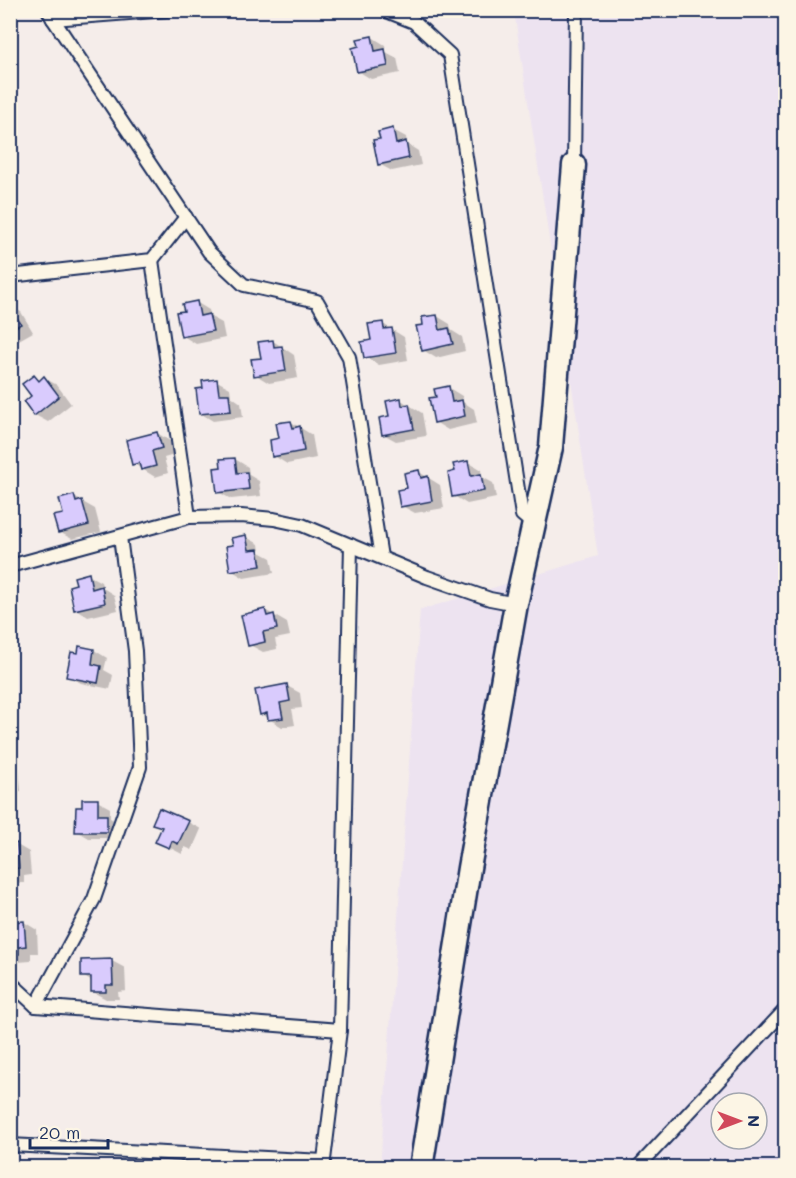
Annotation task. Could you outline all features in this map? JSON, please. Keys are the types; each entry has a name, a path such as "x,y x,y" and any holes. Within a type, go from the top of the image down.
{"street":[{"path":"421,1167 469,868 516,604 552,447 574,165"}],"lane":[{"path":"51,15 167,10"},
{"path":"384,10 414,22 450,55 522,514 535,526"},
{"path":"574,165 576,10"},
{"path":"51,15 209,252 244,285 317,301 349,357 381,557"},
{"path":"10,276 152,260 186,217"},
{"path":"152,260 189,518"},
{"path":"10,566 189,518 241,516 274,519 302,525 427,577 480,595 516,604"},
{"path":"36,1006 94,899 140,767 135,651 120,537"},
{"path":"10,1145 324,1164 340,1030 351,545"},
{"path":"10,982 36,1006 340,1030"},
{"path":"637,1167 786,1009"}],"shaded area":[{"path":"514,11 785,11 785,1167 380,1168 420,610 598,556"}],"building":[{"path":"372,36 375,51 385,49 388,66 357,72 352,48 359,46 357,39"},
{"path":"393,128 396,144 406,141 409,158 378,165 373,140 380,139 378,132"},
{"path":"197,301 200,316 209,314 213,331 181,337 176,312 184,311 182,304"},
{"path":"10,307 21,324 10,330"},
{"path":"437,315 440,330 449,328 453,344 422,351 416,326 423,325 422,317"},
{"path":"383,322 384,329 392,328 396,353 364,358 361,342 371,340 368,324"},
{"path":"273,340 274,347 282,346 286,371 254,376 251,359 261,358 258,342"},
{"path":"34,375 39,381 44,376 59,396 34,416 24,402 31,396 22,384"},
{"path":"217,379 219,394 229,394 231,411 199,414 196,389 203,388 202,381"},
{"path":"449,386 452,402 462,400 465,416 434,423 429,398 436,397 434,389"},
{"path":"401,398 402,406 409,404 414,429 382,435 379,418 389,416 386,401"},
{"path":"291,421 293,428 300,426 304,451 272,457 270,440 279,438 276,423"},
{"path":"157,432 162,448 152,451 156,466 141,470 139,463 132,465 126,440"},
{"path":"235,458 237,473 247,472 249,489 217,493 214,468 221,467 220,459"},
{"path":"468,461 471,476 481,474 484,491 452,497 448,473 455,471 453,464"},
{"path":"419,470 421,478 428,476 432,501 400,507 397,490 407,488 404,473"},
{"path":"74,495 76,502 82,500 89,525 58,533 53,516 63,514 59,499"},
{"path":"246,535 249,550 258,549 261,566 230,571 226,546 233,545 231,538"},
{"path":"89,573 92,589 102,586 105,603 74,610 69,586 76,584 74,577"},
{"path":"265,609 267,616 274,614 277,629 263,632 265,642 248,646 241,615"},
{"path":"79,646 94,649 92,664 101,666 98,683 66,677 71,652 78,653"},
{"path":"287,684 290,701 280,703 283,718 268,720 267,713 260,715 255,690"},
{"path":"82,799 98,799 98,815 107,815 107,832 75,832 76,807 82,807"},
{"path":"159,808 189,821 178,844 172,841 169,848 155,842 162,827 152,824"},
{"path":"17,843 19,868 11,869 12,876 10,876 10,844"},
{"path":"24,921 26,946 19,947 19,954 10,955 10,922"},
{"path":"112,959 113,985 106,985 106,992 91,992 91,977 81,977 81,960"}]}
